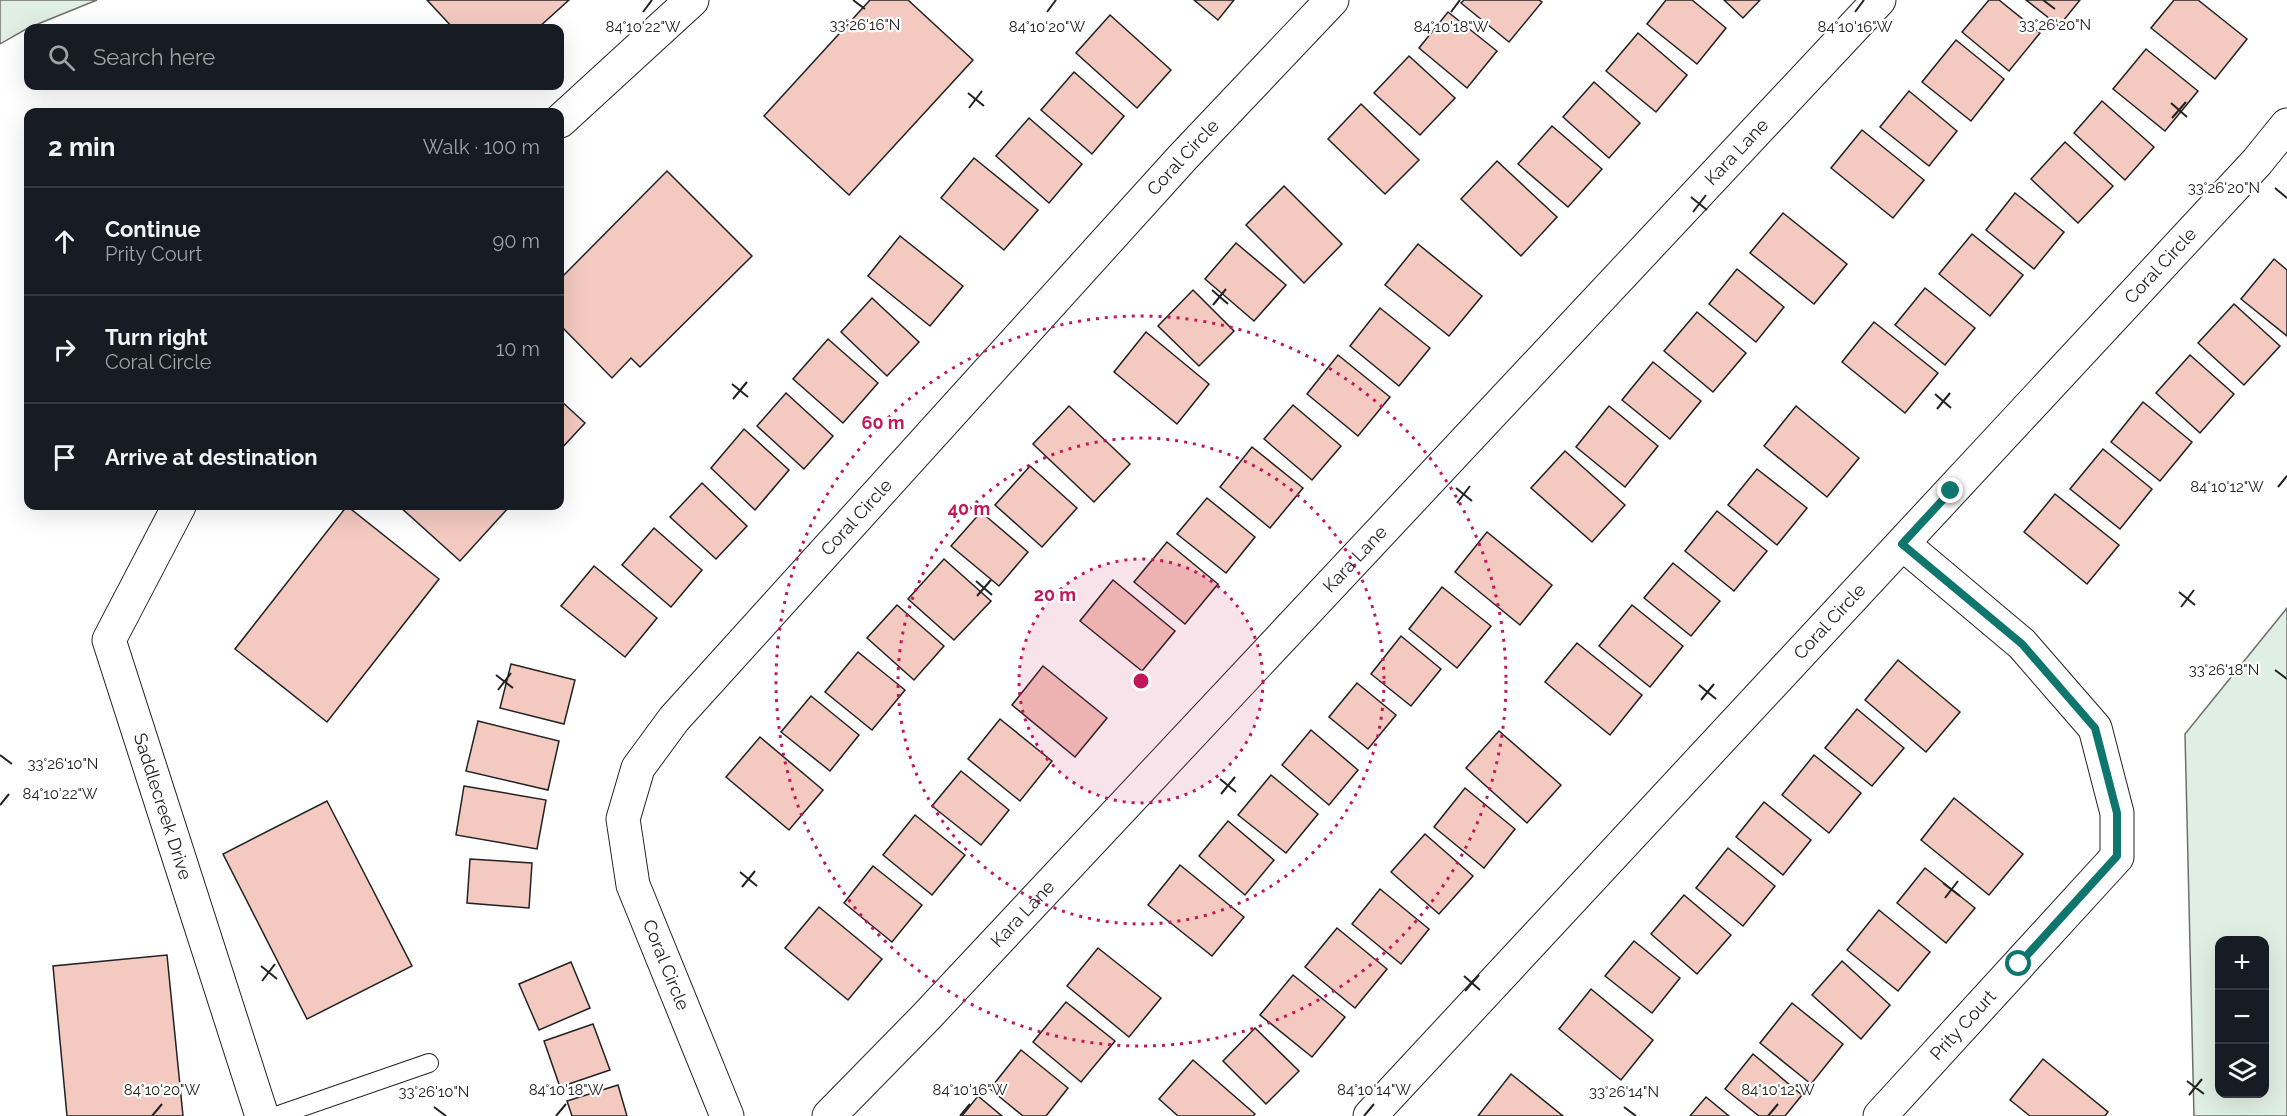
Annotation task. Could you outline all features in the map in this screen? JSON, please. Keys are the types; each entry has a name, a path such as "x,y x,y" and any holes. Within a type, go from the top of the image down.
{"street":[{"path":"564,118 692,0"},
{"name":"Coral Circle","path":"727,1116 633,885 623,819 638,768 674,719 729,658 1183,157 1332,0"},
{"name":"Kara Lane","path":"829,1116 926,1017 1879,0"},
{"name":"Coral Circle","path":"1370,1116 2257,162 2287,125"},
{"name":"Saddlecreek Drive","path":"177,510 109,640 262,1116"},
{"name":"Prity Court","path":"1880,1116 2117,856 2117,813 2095,728 2022,644 1902,544"}],"lane":[{"path":"276,1116 429,1063"}],"green space":[{"path":"0,0 97,0 38,24 24,24 24,30 0,44"},
{"path":"2287,608 2287,1116 2194,1116 2185,734"}],"building":[{"path":"427,0 569,0 542,24 449,24"},
{"path":"870,0 908,0 973,60 849,195 764,116"},
{"path":"1194,0 1234,0 1218,20"},
{"path":"1464,0 1539,0 1542,2 1509,42 1461,3"},
{"path":"1666,0 1692,0 1726,28 1697,64 1647,24"},
{"path":"1724,0 1760,0 1743,18"},
{"path":"1989,0 1999,0 2040,33 2009,71 1962,32"},
{"path":"2026,0 2080,0 2059,26"},
{"path":"2174,0 2198,0 2247,39 2215,79 2151,28"},
{"path":"1448,12 1497,51 1467,88 1419,48"},
{"path":"1110,15 1171,70 1137,108 1076,53"},
{"path":"1638,33 1687,75 1656,112 1606,71"},
{"path":"1956,40 2004,79 1971,121 1922,82"},
{"path":"2146,49 2198,91 2165,131 2113,89"},
{"path":"1409,56 1455,98 1420,135 1374,93"},
{"path":"1074,72 1124,116 1092,154 1041,110"},
{"path":"1594,82 1640,123 1609,158 1563,117"},
{"path":"1909,91 1957,131 1929,166 1880,127"},
{"path":"2102,101 2154,147 2125,180 2074,133"},
{"path":"1361,104 1419,160 1385,194 1328,139"},
{"path":"1029,118 1082,164 1049,203 996,156"},
{"path":"1552,126 1602,169 1568,207 1518,164"},
{"path":"1862,130 1924,180 1893,218 1831,168"},
{"path":"2065,142 2113,186 2078,223 2031,179"},
{"path":"974,158 1038,210 1004,250 941,198"},
{"path":"1497,161 1557,217 1521,256 1461,199"},
{"path":"667,171 752,256 640,367 631,358 612,378 564,329 564,275"},
{"path":"1284,186 1342,244 1304,283 1246,225"},
{"path":"2015,193 2064,232 2034,269 1986,230"},
{"path":"1783,213 1847,264 1814,304 1750,253"},
{"path":"1972,234 2023,275 1990,316 1939,274"},
{"path":"900,236 963,286 930,326 868,276"},
{"path":"1236,243 1286,285 1254,321 1205,279"},
{"path":"1418,244 1482,296 1449,336 1385,285"},
{"path":"2274,259 2287,270 2287,336 2241,299"},
{"path":"1737,269 1784,307 1756,342 1709,304"},
{"path":"1925,288 1975,328 1945,365 1895,325"},
{"path":"1193,290 1234,331 1199,366 1158,326"},
{"path":"872,298 919,342 887,376 841,332"},
{"path":"2234,304 2280,346 2244,385 2198,343"},
{"path":"1380,308 1430,348 1399,386 1350,346"},
{"path":"1697,312 1746,353 1713,392 1664,351"},
{"path":"1874,322 1938,373 1905,413 1842,362"},
{"path":"1146,332 1209,384 1177,424 1114,372"},
{"path":"828,339 878,383 843,423 793,379"},
{"path":"1338,355 1390,397 1358,436 1307,394"},
{"path":"2190,355 2234,394 2200,433 2156,393"},
{"path":"1653,362 1701,401 1670,439 1622,400"},
{"path":"786,393 833,436 804,469 757,426"},
{"path":"2143,402 2192,442 2160,481 2111,442"},
{"path":"564,404 585,423 564,446"},
{"path":"1293,405 1341,446 1312,480 1264,439"},
{"path":"1069,406 1130,464 1094,502 1033,444"},
{"path":"1609,406 1658,446 1625,487 1576,447"},
{"path":"1796,406 1859,458 1827,497 1764,446"},
{"path":"744,429 789,470 755,510 711,468"},
{"path":"1252,447 1303,488 1270,528 1220,487"},
{"path":"2103,449 2152,489 2120,529 2070,489"},
{"path":"1565,451 1625,505 1592,542 1531,488"},
{"path":"1030,466 1077,508 1042,547 995,505"},
{"path":"1757,469 1807,508 1777,545 1728,505"},
{"path":"702,483 747,526 716,559 670,517"},
{"path":"2055,494 2119,545 2087,584 2024,532"},
{"path":"1207,498 1255,537 1226,573 1177,534"},
{"path":"344,510 352,510 439,579 327,722 235,649"},
{"path":"403,510 506,510 460,561"},
{"path":"1717,511 1767,551 1734,591 1685,551"},
{"path":"981,512 1028,552 999,586 951,546"},
{"path":"654,528 702,570 671,607 622,565"},
{"path":"1487,532 1552,585 1520,625 1455,572"},
{"path":"1167,542 1218,584 1185,624 1134,582"},
{"path":"944,559 991,601 954,640 908,599"},
{"path":"1673,563 1720,601 1691,636 1644,598"},
{"path":"594,566 657,618 625,657 561,606"},
{"path":"1113,580 1175,631 1142,671 1080,621"},
{"path":"1442,587 1491,626 1457,668 1409,629"},
{"path":"897,605 944,646 914,680 867,638"},
{"path":"1632,605 1683,646 1650,687 1599,646"},
{"path":"1401,636 1441,669 1411,706 1371,674"},
{"path":"1577,643 1642,695 1610,735 1545,682"},
{"path":"858,652 905,690 872,730 825,692"},
{"path":"1898,660 1960,712 1926,752 1865,700"},
{"path":"511,664 575,680 564,724 500,708"},
{"path":"1043,666 1107,718 1075,757 1012,705"},
{"path":"1357,683 1396,715 1368,749 1329,717"},
{"path":"811,696 859,735 830,771 781,732"},
{"path":"1857,709 1904,748 1872,786 1825,748"},
{"path":"1000,719 1052,761 1020,801 968,759"},
{"path":"478,721 559,741 548,790 466,771"},
{"path":"1311,730 1358,770 1329,805 1282,765"},
{"path":"1499,731 1561,785 1527,823 1466,768"},
{"path":"760,737 823,790 789,830 726,777"},
{"path":"1814,755 1861,793 1829,833 1782,795"},
{"path":"961,771 1009,810 981,845 932,806"},
{"path":"1271,775 1318,814 1286,853 1238,815"},
{"path":"464,786 546,800 537,849 456,835"},
{"path":"1465,788 1515,829 1484,868 1434,827"},
{"path":"1954,798 2023,854 1989,895 1921,840"},
{"path":"327,801 412,966 307,1019 223,854"},
{"path":"1764,802 1811,840 1783,875 1736,837"},
{"path":"915,815 965,855 932,895 883,855"},
{"path":"1228,821 1274,860 1245,895 1199,856"},
{"path":"1425,834 1473,876 1439,914 1391,872"},
{"path":"1728,848 1775,886 1743,926 1696,888"},
{"path":"470,859 532,863 529,908 467,903"},
{"path":"1180,865 1244,917 1212,956 1148,905"},
{"path":"873,866 922,905 892,942 844,903"},
{"path":"1925,868 1975,908 1946,943 1897,903"},
{"path":"1380,889 1429,929 1401,964 1352,924"},
{"path":"1684,895 1731,935 1697,974 1651,934"},
{"path":"819,907 882,959 848,1000 785,948"},
{"path":"1879,910 1930,952 1898,991 1847,950"},
{"path":"1337,928 1387,969 1355,1008 1305,967"},
{"path":"1634,941 1680,978 1652,1013 1605,976"},
{"path":"1098,948 1161,998 1129,1037 1067,986"},
{"path":"167,955 183,1116 67,1116 53,966"},
{"path":"1842,961 1890,1005 1861,1039 1812,995"},
{"path":"571,962 590,1008 539,1030 519,984"},
{"path":"1293,975 1345,1017 1312,1057 1260,1015"},
{"path":"1591,989 1653,1040 1621,1080 1559,1029"},
{"path":"1066,1002 1115,1041 1081,1082 1033,1042"},
{"path":"1792,1003 1843,1044 1811,1084 1760,1043"},
{"path":"593,1024 610,1070 560,1087 544,1041"},
{"path":"1255,1028 1299,1071 1266,1104 1223,1061"},
{"path":"1021,1050 1068,1088 1046,1116 1023,1116 990,1089"},
{"path":"1753,1054 1802,1095 1785,1116 1759,1116 1725,1089"},
{"path":"2043,1059 2108,1112 2105,1116 2030,1116 2010,1100"},
{"path":"1193,1060 1255,1114 1253,1116 1178,1116 1159,1099"},
{"path":"1511,1074 1563,1116 1478,1116"},
{"path":"618,1085 627,1116 572,1116 567,1101"},
{"path":"978,1096 1002,1116 962,1116"},
{"path":"1706,1097 1729,1116 1690,1116"}],"route":[{"path":"1951,491 1902,544 2022,644 2095,728 2117,813 2117,856 2019,964"}]}
